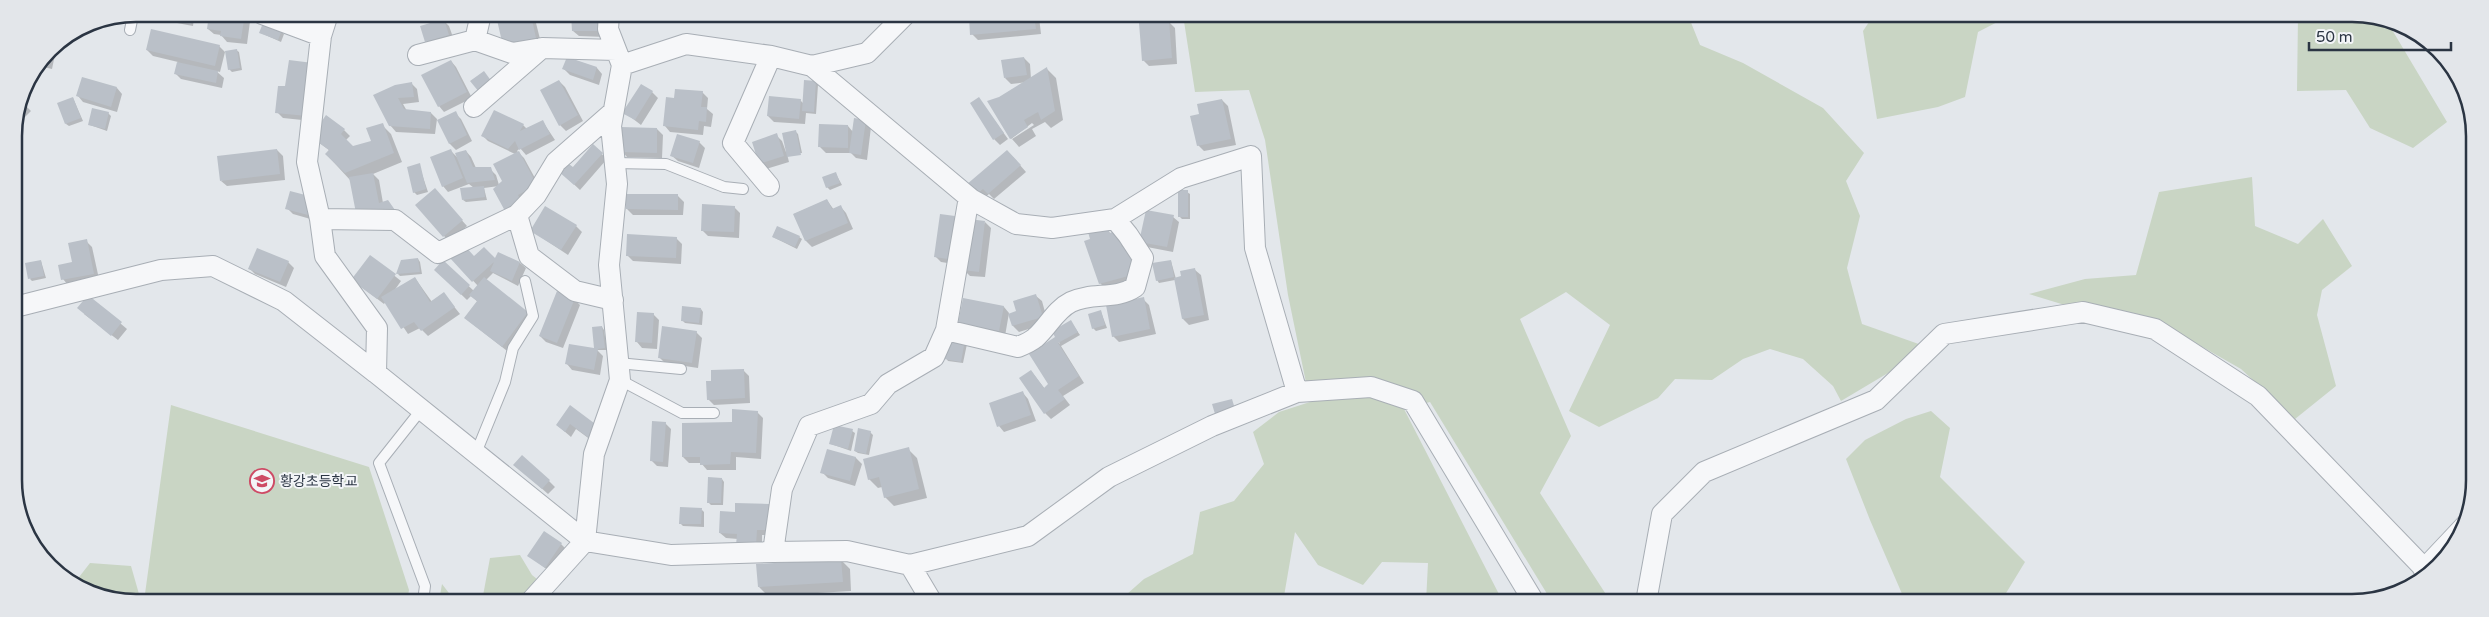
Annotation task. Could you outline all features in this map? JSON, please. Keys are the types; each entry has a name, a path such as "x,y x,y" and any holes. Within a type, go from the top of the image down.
{"street":[{"path":"283,22 321,36"},
{"path":"325,22 321,36 307,162 320,219 325,256 377,328 376,374"},
{"path":"475,40 479,22"},
{"path":"538,594 585,541 594,454 619,372 609,265 617,184 611,126 619,58 608,29 608,22"},
{"path":"812,66 867,53 898,22"},
{"path":"418,55 475,40 512,53 542,48 619,58 686,44 771,56 812,66 969,197 1016,224 1052,228 1115,219 1181,178 1251,156 1255,248 1297,392"},
{"path":"474,107 542,48"},
{"path":"769,186 733,143 771,56"},
{"path":"320,219 395,220 438,253 518,215 536,195 556,162 613,112"},
{"path":"773,552 782,489 809,426 872,404 888,384 934,357 946,330 969,197"},
{"path":"518,215 529,256 575,291 613,300"},
{"path":"946,330 1018,347 1034,339 1054,315 1072,302 1103,295 1124,294 1135,287 1143,258 1115,219"},
{"path":"22,305 161,270 213,266 284,302 585,541 671,554 847,551 910,565 1028,536 1109,477 1212,426 1297,392 1371,388 1413,401 1529,594"},
{"path":"1647,594 1662,514 1704,472 1876,400 1944,334 2083,312 2154,329 2258,396 2423,570"},
{"path":"910,565 927,594"}],"lane":[{"path":"130,30 132,22"},
{"path":"615,163 666,164 724,187 743,189"},
{"path":"476,454 505,382 513,348 533,316 525,281"},
{"path":"619,372 681,369"},
{"path":"619,372 682,413 714,413"},
{"path":"421,410 379,463 425,586 424,594"},
{"path":"2428,566 2451,537"}],"green space":[{"path":"1184,22 1691,22 1700,45 1743,63 1823,108 1864,153 1846,181 1860,216 1847,268 1862,324 1930,348 1841,401 1833,386 1803,359 1770,349 1743,359 1712,380 1675,379 1658,398 1599,427 1569,411 1610,325 1566,292 1520,319 1571,436 1540,493 1606,594 1547,594 1430,402 1404,409 1499,594 1426,594 1428,563 1382,562 1363,585 1318,565 1295,532 1284,594 1127,594 1144,579 1193,554 1200,512 1234,501 1264,464 1253,432 1279,412 1310,402 1288,295 1265,140 1249,90 1195,92"},
{"path":"1869,22 1997,22 1978,32 1965,97 1938,107 1877,119 1863,31"},
{"path":"2298,22 2352,22 2382,26 2392,30 2447,122 2413,148 2370,128 2346,90 2297,91"},
{"path":"2252,177 2255,226 2298,244 2323,219 2352,266 2322,290 2317,315 2336,386 2295,419 2241,369 2157,321 2068,306 2029,294 2085,279 2136,275 2159,192"},
{"path":"171,405 369,467 409,590 408,594 145,594"},
{"path":"1931,411 1950,428 1940,477 2025,562 2005,594 1902,594 1846,459 1865,440 1906,419"},
{"path":"520,555 532,575 553,592 552,594 483,594 490,558"},
{"path":"90,563 131,566 139,594 107,591 78,578"},
{"path":"442,584 450,594 440,594"}],"building":[{"path":"208,22 244,22 241,39 220,36 221,31 207,29"},
{"path":"434,22 445,22 449,35 425,42 420,26"},
{"path":"497,22 533,22 536,38 503,46"},
{"path":"571,22 600,22 600,31 572,31"},
{"path":"969,22 1035,22 1036,29 970,35"},
{"path":"1169,22 1172,58 1142,61 1139,23"},
{"path":"263,23 282,30 278,40 259,33"},
{"path":"151,29 220,45 215,66 146,50"},
{"path":"237,49 240,68 228,70 225,51"},
{"path":"567,57 597,67 593,80 562,69"},
{"path":"1024,57 1027,75 1004,78 1001,60"},
{"path":"289,60 313,63 307,116 275,113 278,86 285,86"},
{"path":"451,60 467,92 438,107 421,75"},
{"path":"177,62 218,71 216,83 174,74"},
{"path":"1047,67 1055,111 1041,120 1038,112 1024,120 1028,127 1010,139 987,101 999,97"},
{"path":"484,71 492,82 479,92 470,81"},
{"path":"82,77 117,87 111,107 76,96"},
{"path":"559,80 578,115 559,126 540,90"},
{"path":"804,80 816,81 814,112 802,111"},
{"path":"412,82 414,97 398,98 404,109 431,112 430,129 389,126 373,95 395,85"},
{"path":"641,84 653,91 635,120 622,113"},
{"path":"675,89 703,91 701,107 707,107 706,122 699,121 698,130 663,126 666,97 674,98"},
{"path":"769,96 801,99 799,119 767,116"},
{"path":"73,97 81,118 65,124 57,103"},
{"path":"979,97 1004,133 993,140 970,103"},
{"path":"1222,99 1231,139 1197,146 1190,116 1199,114 1197,104"},
{"path":"92,108 109,112 105,129 88,125"},
{"path":"494,110 524,124 520,131 543,120 550,134 519,150 515,141 508,149 481,136"},
{"path":"456,111 467,135 449,144 437,120"},
{"path":"326,115 345,129 341,134 353,146 371,141 366,128 383,123 394,153 345,173 325,154 329,150 311,137"},
{"path":"854,118 866,120 861,155 849,153"},
{"path":"819,124 848,125 848,148 818,147"},
{"path":"621,127 657,128 657,153 620,152"},
{"path":"796,130 801,155 787,157 782,133"},
{"path":"777,133 784,156 759,164 752,142"},
{"path":"677,134 700,141 693,163 670,156"},
{"path":"593,144 603,153 574,185 558,171 566,162 573,167"},
{"path":"277,149 280,174 220,181 217,156"},
{"path":"451,149 463,178 442,187 430,157"},
{"path":"466,150 473,167 491,167 495,180 467,183 455,153"},
{"path":"1007,150 1021,165 988,194 983,189 975,195 966,185"},
{"path":"519,151 537,185 518,195 522,203 505,211 493,189 502,181 493,164"},
{"path":"420,163 426,189 413,193 407,167"},
{"path":"836,172 840,183 826,188 822,177"},
{"path":"373,173 379,203 388,200 395,210 356,213 349,177"},
{"path":"484,186 485,197 462,200 460,188"},
{"path":"435,188 463,220 443,237 415,205"},
{"path":"1178,190 1188,190 1188,217 1178,217"},
{"path":"290,191 313,197 308,215 285,209"},
{"path":"626,194 678,194 678,210 626,209"},
{"path":"827,199 832,209 841,205 848,223 805,241 793,214"},
{"path":"702,204 735,206 734,232 701,231"},
{"path":"545,206 577,225 561,250 530,231"},
{"path":"1146,210 1174,215 1167,247 1139,242"},
{"path":"940,214 955,216 948,259 934,257"},
{"path":"969,219 985,221 979,272 963,270"},
{"path":"777,226 800,236 795,247 772,237"},
{"path":"1106,226 1110,233 1117,230 1122,247 1128,246 1135,258 1132,275 1099,284 1084,241 1090,239 1088,232"},
{"path":"627,234 677,237 676,258 626,256"},
{"path":"87,239 94,274 61,280 58,265 72,262 68,243"},
{"path":"464,245 474,256 484,247 495,258 498,252 520,262 512,281 490,271 494,262 472,282 450,258"},
{"path":"257,248 289,261 280,282 248,269"},
{"path":"370,255 396,274 377,299 351,280"},
{"path":"418,258 420,272 396,274 401,260"},
{"path":"41,260 44,276 28,279 25,263"},
{"path":"443,260 470,285 461,295 434,270"},
{"path":"1171,260 1174,277 1156,281 1152,263"},
{"path":"1195,268 1204,315 1182,319 1174,278 1181,276 1180,271"},
{"path":"415,277 430,302 444,292 455,307 421,331 414,322 401,329 381,297"},
{"path":"484,277 528,312 502,347 464,318 477,301 469,295"},
{"path":"557,291 575,298 557,343 539,336"},
{"path":"1036,294 1043,317 1012,326 1008,314 1016,311 1013,301"},
{"path":"88,295 122,322 111,336 77,308"},
{"path":"1144,297 1150,329 1112,337 1106,305"},
{"path":"963,298 1004,306 999,331 958,323"},
{"path":"682,306 701,308 699,323 681,321"},
{"path":"1101,310 1105,325 1092,329 1088,314"},
{"path":"637,312 654,313 652,343 635,342"},
{"path":"1071,320 1078,332 1058,343 1079,376 1058,390 1065,399 1044,414 1019,378 1031,370 1044,388 1048,384 1029,354 1055,337 1052,331"},
{"path":"602,326 605,348 598,349 594,370 565,364 569,344 594,348 592,327"},
{"path":"662,326 697,331 692,363 658,358"},
{"path":"949,337 965,340 961,362 944,359"},
{"path":"744,369 745,398 707,400 706,381 711,381 711,370"},
{"path":"1023,391 1031,415 997,427 989,403"},
{"path":"1232,399 1235,409 1215,414 1212,404"},
{"path":"570,405 598,426 589,438 570,424 565,432 556,425"},
{"path":"732,409 758,411 756,453 731,452 730,464 700,465 700,457 682,457 682,423 732,422"},
{"path":"652,421 666,422 663,462 650,461"},
{"path":"834,425 853,429 848,449 829,444"},
{"path":"858,428 871,431 866,454 854,451"},
{"path":"909,447 919,489 884,498 879,477 868,480 863,459"},
{"path":"827,449 856,457 850,481 820,473"},
{"path":"522,455 550,480 542,489 513,465"},
{"path":"708,477 722,478 721,503 707,503"},
{"path":"735,503 769,504 768,530 757,530 756,545 736,545 737,534 719,533 720,511 735,512"},
{"path":"680,507 702,508 701,524 679,524"},
{"path":"544,531 562,543 545,568 527,556"},
{"path":"841,559 843,582 758,587 756,564"}],"place":[{"name":"황강초등학교","path":"262,481"}]}
